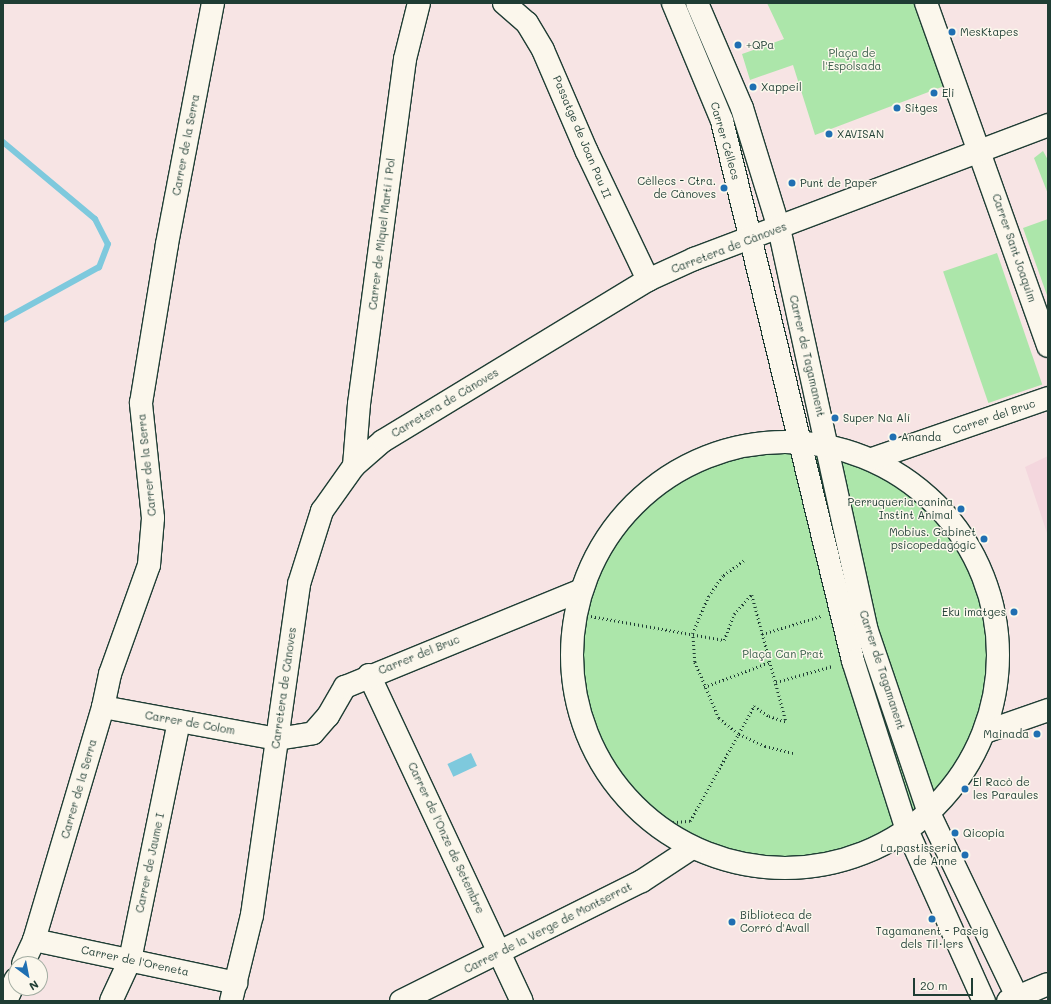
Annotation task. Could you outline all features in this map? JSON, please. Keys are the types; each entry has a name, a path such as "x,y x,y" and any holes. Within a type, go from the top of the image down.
{"street":[{"name":"Carrer de la Serra","path":"27,956 34,940 103,708 110,674 149,565 153,518 141,403 167,244 213,3"},
{"name":"Carrer de Miquel Martí i Pol","path":"354,466 360,404 404,59 419,3"},
{"name":"Passatge de Joan Pau II","path":"504,3 527,23 543,50 587,152 648,280"},
{"name":"Carrer Céllecs","path":"673,3 722,121 751,238"},
{"path":"697,3 742,108 779,228"},
{"name":"Carrer Sant Joaquim","path":"926,3 981,151 1048,346"},
{"name":"Carretera de Cànoves","path":"233,992 252,915 299,584 322,511 354,466 382,441 648,280 694,259 1048,125"},
{"name":"Carrer de Tagamanent","path":"779,228 866,628 929,813 1015,1000"},
{"name":"Carrer de Tagamanent","path":"751,238 790,394 798,441 839,611 853,661 907,830 984,1001"},
{"name":"Carrer del Bruc","path":"872,459 1048,398"},
{"path":"798,441 827,444 872,459 913,482 942,509 975,554 993,600 999,668 985,732 970,762 952,789 929,813 907,830 854,857 805,868 755,867 692,848 653,824 620,792 584,730 572,684 572,636 575,613 581,590 597,553 619,519 669,475 727,449 762,442 798,441"},
{"name":"Carrer del Bruc","path":"277,739 313,733 328,716 345,687 369,675 581,590"},
{"name":"Carrer de l'Onze de Setembre","path":"369,675 522,1001"},
{"name":"Carrer de Colom","path":"103,708 277,739"},
{"path":"985,732 1048,710"},
{"name":"Carrer de Jaume I","path":"110,1001 130,960 179,721"},
{"name":"Carrer de la Verge de Montserrat","path":"401,1001 642,881 692,848"},
{"name":"Carrer de l'Oreneta","path":"34,940 130,960 233,992"},
{"path":"1015,1000 1048,984"}],"path":[{"path":"744,561 723,576 709,596 693,633 696,662 704,687 719,718 739,734 765,746 793,754"},
{"path":"575,613 693,633 724,640 734,614 752,594 786,722 769,716 754,706 690,821 653,824"},
{"path":"762,634 839,611"},
{"path":"776,682 853,661"},
{"path":"704,687 770,662"}],"shaded area":[{"path":"1048,456 1048,536 1025,467"}],"green space":[{"name":"Plaça de l'Espolsada","path":"767,3 926,3 955,82 815,135 793,65 750,80 742,54 784,39"},
{"path":"1043,151 1048,160 1048,194 1034,158"},
{"path":"1048,219 1048,298 1023,228"},
{"path":"997,253 1042,384 988,403 943,272"},
{"name":"Plaça Can Prat","path":"785,442 826,446 847,451 866,458 903,478 920,490 935,504 949,519 961,536 981,573 988,592 993,613 997,654 993,695 988,716 981,735 961,772 949,789 935,804 920,818 903,830 866,850 847,857 826,862 785,866 744,862 723,857 704,850 667,830 650,818 635,804 621,789 609,772 589,735 582,716 577,695 573,654 577,613 582,592 589,573 609,536 621,519 635,504 650,490 667,478 704,458 723,451 744,446"}],"water":[{"path":"471,753 477,766 453,777 447,764"}],"waterway":[{"path":"3,142 95,219 108,244 99,267 3,320"}],"place":[{"name":"MesKtapes","path":"952,32"},
{"name":"+QPa","path":"738,45"},
{"name":"Xappeil","path":"753,87"},
{"name":"Eli","path":"934,93"},
{"name":"Sitges","path":"897,108"},
{"name":"XAVISAN","path":"829,134"},
{"name":"Punt de Paper","path":"792,183"},
{"name":"Cèllecs - Ctra. de Cànoves","path":"724,188"},
{"name":"Super Na Alí","path":"835,418"},
{"name":"Ananda","path":"893,437"},
{"name":"Perruqueria canina Instint Animal","path":"961,509"},
{"name":"Mobius. Gabinet psicopedagógic","path":"984,539"},
{"name":"Eku imatges","path":"1014,612"},
{"name":"Mainada","path":"1037,734"},
{"name":"El Racò de les Paraules","path":"965,789"},
{"name":"Qicopia","path":"955,833"},
{"name":"La pastisseria de Anne","path":"965,855"},
{"name":"Tagamanent - Paseig dels Til·lers","path":"932,919"},
{"name":"Biblioteca de Corró d'Avall","path":"732,922"}]}
